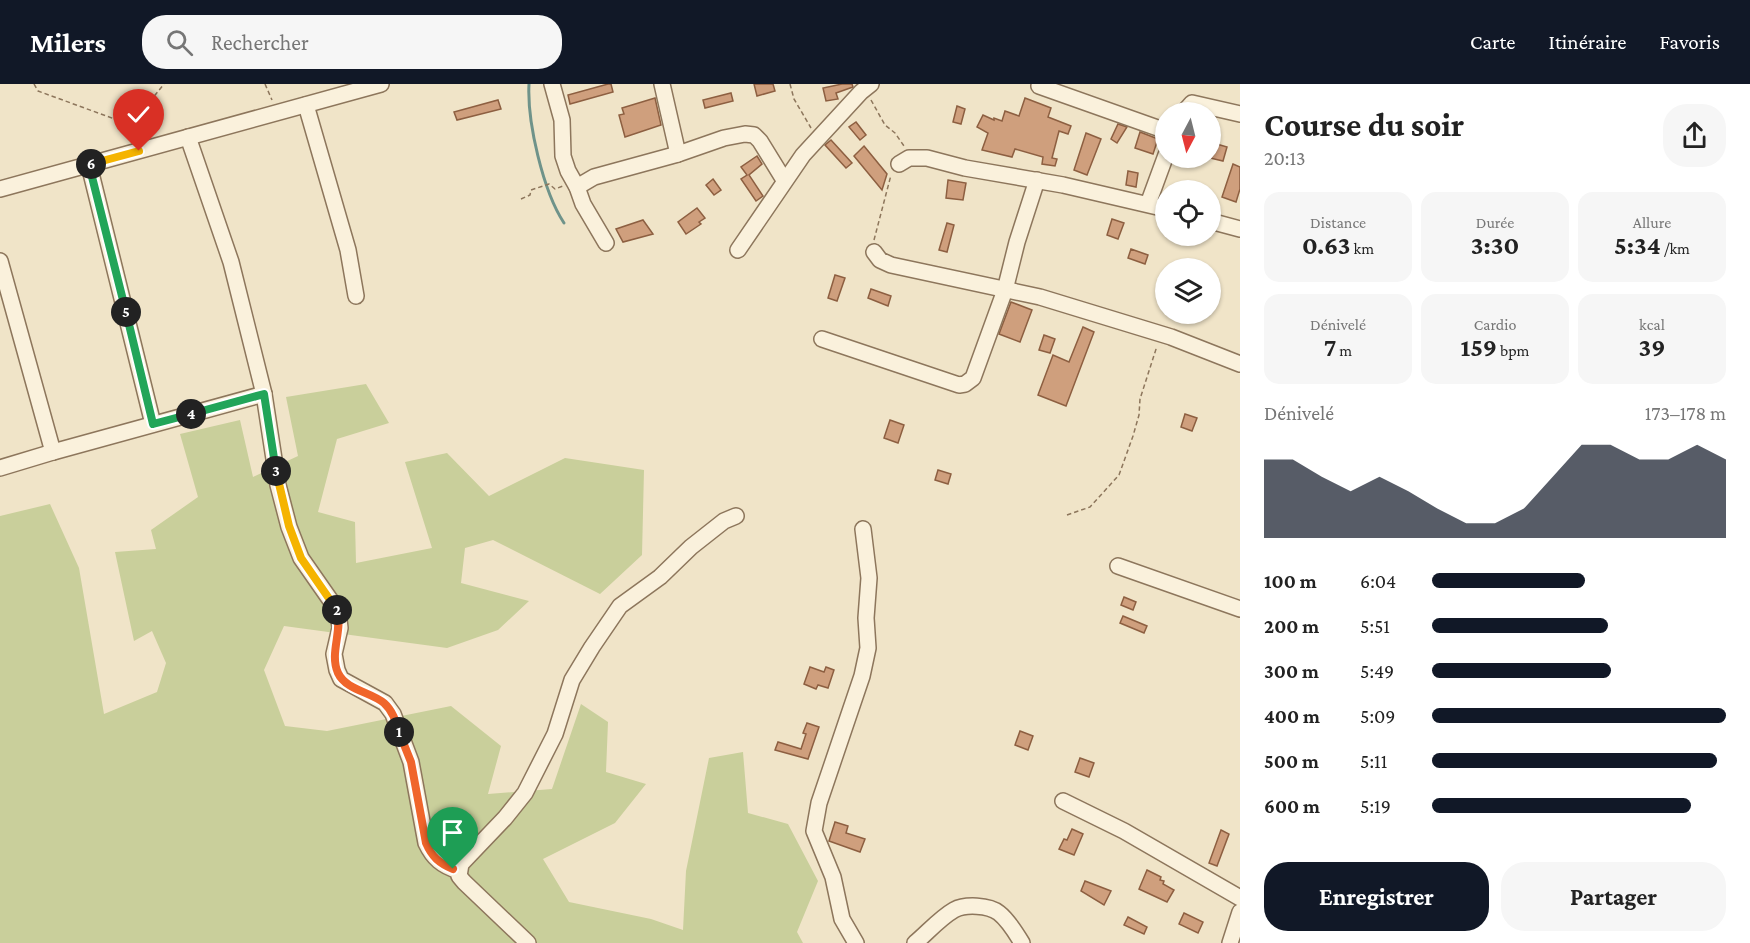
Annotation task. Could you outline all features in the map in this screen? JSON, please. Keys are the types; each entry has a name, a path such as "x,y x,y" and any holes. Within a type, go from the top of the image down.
{"street":[{"path":"0,189 381,84"},
{"path":"552,84 562,120 563,156 568,171 583,204 606,243"},
{"path":"662,84 678,154"},
{"path":"1039,86 1155,127"},
{"path":"738,250 784,180 816,140 864,87"},
{"path":"306,105 348,250 356,296"},
{"path":"1221,110 1240,114"},
{"path":"577,187 594,177 678,154 724,138 745,134 753,135 766,149 784,180"},
{"path":"188,137 231,262 264,394 278,485 289,526 301,558 338,611 340,628 334,654 337,670 341,679 385,704 393,714 411,762 426,843 431,855 438,862 459,871"},
{"path":"898,164 909,158 920,157 1155,206"},
{"path":"89,165 153,424"},
{"path":"1148,204 1161,168"},
{"path":"822,339 959,385 965,384 973,378 1005,290 1017,242 1037,180"},
{"path":"1221,224 1240,229"},
{"path":"874,252 880,260 891,265 1040,297 1238,358"},
{"path":"0,261 53,452"},
{"path":"0,468 264,394"},
{"path":"528,943 464,882 459,876 461,864 505,818 525,793 555,734 573,680 620,606 660,577 707,534 724,521 736,516"},
{"path":"856,943 842,919 833,877 814,831 819,803 862,676 867,648 866,618 869,578 863,529"},
{"path":"1118,566 1240,609"},
{"path":"1063,801 1124,831 1240,898"},
{"path":"915,943 951,912 973,906 992,909 999,913 1022,943"},
{"path":"1230,943 1240,912"}],"path":[{"path":"34,84 38,91 131,124 163,132"},
{"path":"131,124 164,84"},
{"path":"265,84 277,114"},
{"path":"790,84 794,99 808,121 816,140"},
{"path":"864,87 885,125 895,133 907,150 920,157"},
{"path":"874,252 874,237 889,180 898,164"},
{"path":"521,199 530,195 531,190 549,184"},
{"path":"1067,515 1090,507 1119,476 1139,415 1140,399 1150,365 1162,334"}],"green space":[{"path":"366,384 389,423 337,439 318,512 355,522 356,563 432,548 405,462 447,453 489,496 565,458 644,470 642,555 600,594 493,540 465,548 461,583 529,601 498,630 447,648 284,626 264,670 285,726 327,731 451,706 501,746 488,794 552,789 581,704 608,722 606,772 646,784 615,823 543,859 569,902 651,919 683,930 686,871 709,758 743,752 748,813 788,824 818,881 797,932 803,943 0,943 0,516 50,504 79,568 104,714 157,692 166,663 152,631 134,641 115,552 156,549 151,530 198,497 180,434 240,420 253,477 298,456 286,397"}],"building":[{"path":"611,84 613,92 570,104 568,95"},
{"path":"754,84 773,84 775,91 757,96"},
{"path":"852,84 853,87 836,93 838,99 826,101 823,88"},
{"path":"731,93 733,101 705,108 703,100"},
{"path":"655,98 661,125 625,137 619,115 624,114 622,108"},
{"path":"1025,98 1051,108 1048,117 1071,126 1068,134 1059,131 1052,158 1057,159 1055,166 1042,164 1043,157 1015,149 1012,157 982,150 988,133 977,127 983,115 1002,121 1005,111 1019,116"},
{"path":"498,100 501,109 457,120 454,112"},
{"path":"957,106 965,109 961,124 953,122"},
{"path":"856,122 866,135 860,140 849,127"},
{"path":"1118,124 1127,127 1117,143 1111,139"},
{"path":"1140,132 1155,138 1153,154 1135,148"},
{"path":"1086,133 1101,139 1087,175 1074,170"},
{"path":"831,140 852,163 846,168 825,145"},
{"path":"1221,145 1227,147 1223,161 1221,161"},
{"path":"864,146 887,174 882,190 854,156"},
{"path":"757,156 762,164 749,175 763,196 756,201 741,179 747,175 741,167"},
{"path":"1233,164 1240,167 1240,189 1236,202 1222,197"},
{"path":"1128,171 1138,173 1136,187 1126,185"},
{"path":"713,179 721,190 714,195 706,185"},
{"path":"948,180 966,183 963,200 946,198"},
{"path":"697,208 705,218 699,222 701,224 686,234 678,222"},
{"path":"1112,219 1124,223 1118,239 1107,235"},
{"path":"643,220 653,234 623,242 616,229"},
{"path":"947,223 954,225 947,252 939,250"},
{"path":"1131,249 1148,255 1145,264 1128,258"},
{"path":"835,275 845,278 837,301 828,298"},
{"path":"871,289 891,296 888,306 868,298"},
{"path":"1011,302 1032,310 1020,342 999,334"},
{"path":"1083,327 1094,332 1066,406 1038,395 1053,355 1069,362"},
{"path":"1044,335 1055,339 1050,353 1039,350"},
{"path":"1185,414 1197,418 1192,431 1181,427"},
{"path":"890,420 904,425 898,443 884,438"},
{"path":"938,470 951,474 948,484 935,480"},
{"path":"1124,597 1136,602 1133,610 1121,605"},
{"path":"1123,616 1147,626 1144,633 1120,623"},
{"path":"810,667 824,672 826,667 834,670 828,688 818,685 816,689 804,684"},
{"path":"807,723 819,727 808,759 775,750 778,742 801,749"},
{"path":"1020,731 1033,736 1028,750 1015,745"},
{"path":"1080,758 1094,763 1089,777 1075,772"},
{"path":"835,822 848,826 846,833 865,839 860,852 829,841"},
{"path":"1072,829 1083,834 1074,855 1059,849 1064,839 1067,840"},
{"path":"1221,830 1229,834 1217,866 1209,863"},
{"path":"1147,870 1161,877 1163,884 1174,890 1167,902 1139,889"},
{"path":"1085,881 1111,891 1104,905 1081,891"},
{"path":"1184,913 1203,922 1198,933 1179,924"},
{"path":"1128,917 1147,927 1144,934 1124,925"}],"waterway":[{"path":"529,84 531,117 538,156 549,193 564,223"}],"route":[{"path":"139,151 89,165 153,424 264,394 278,485 289,526 301,558 338,611 340,628 334,654 337,670 341,679 372,695 385,704 393,714 411,762 426,843 431,855 438,862 453,869"}]}
